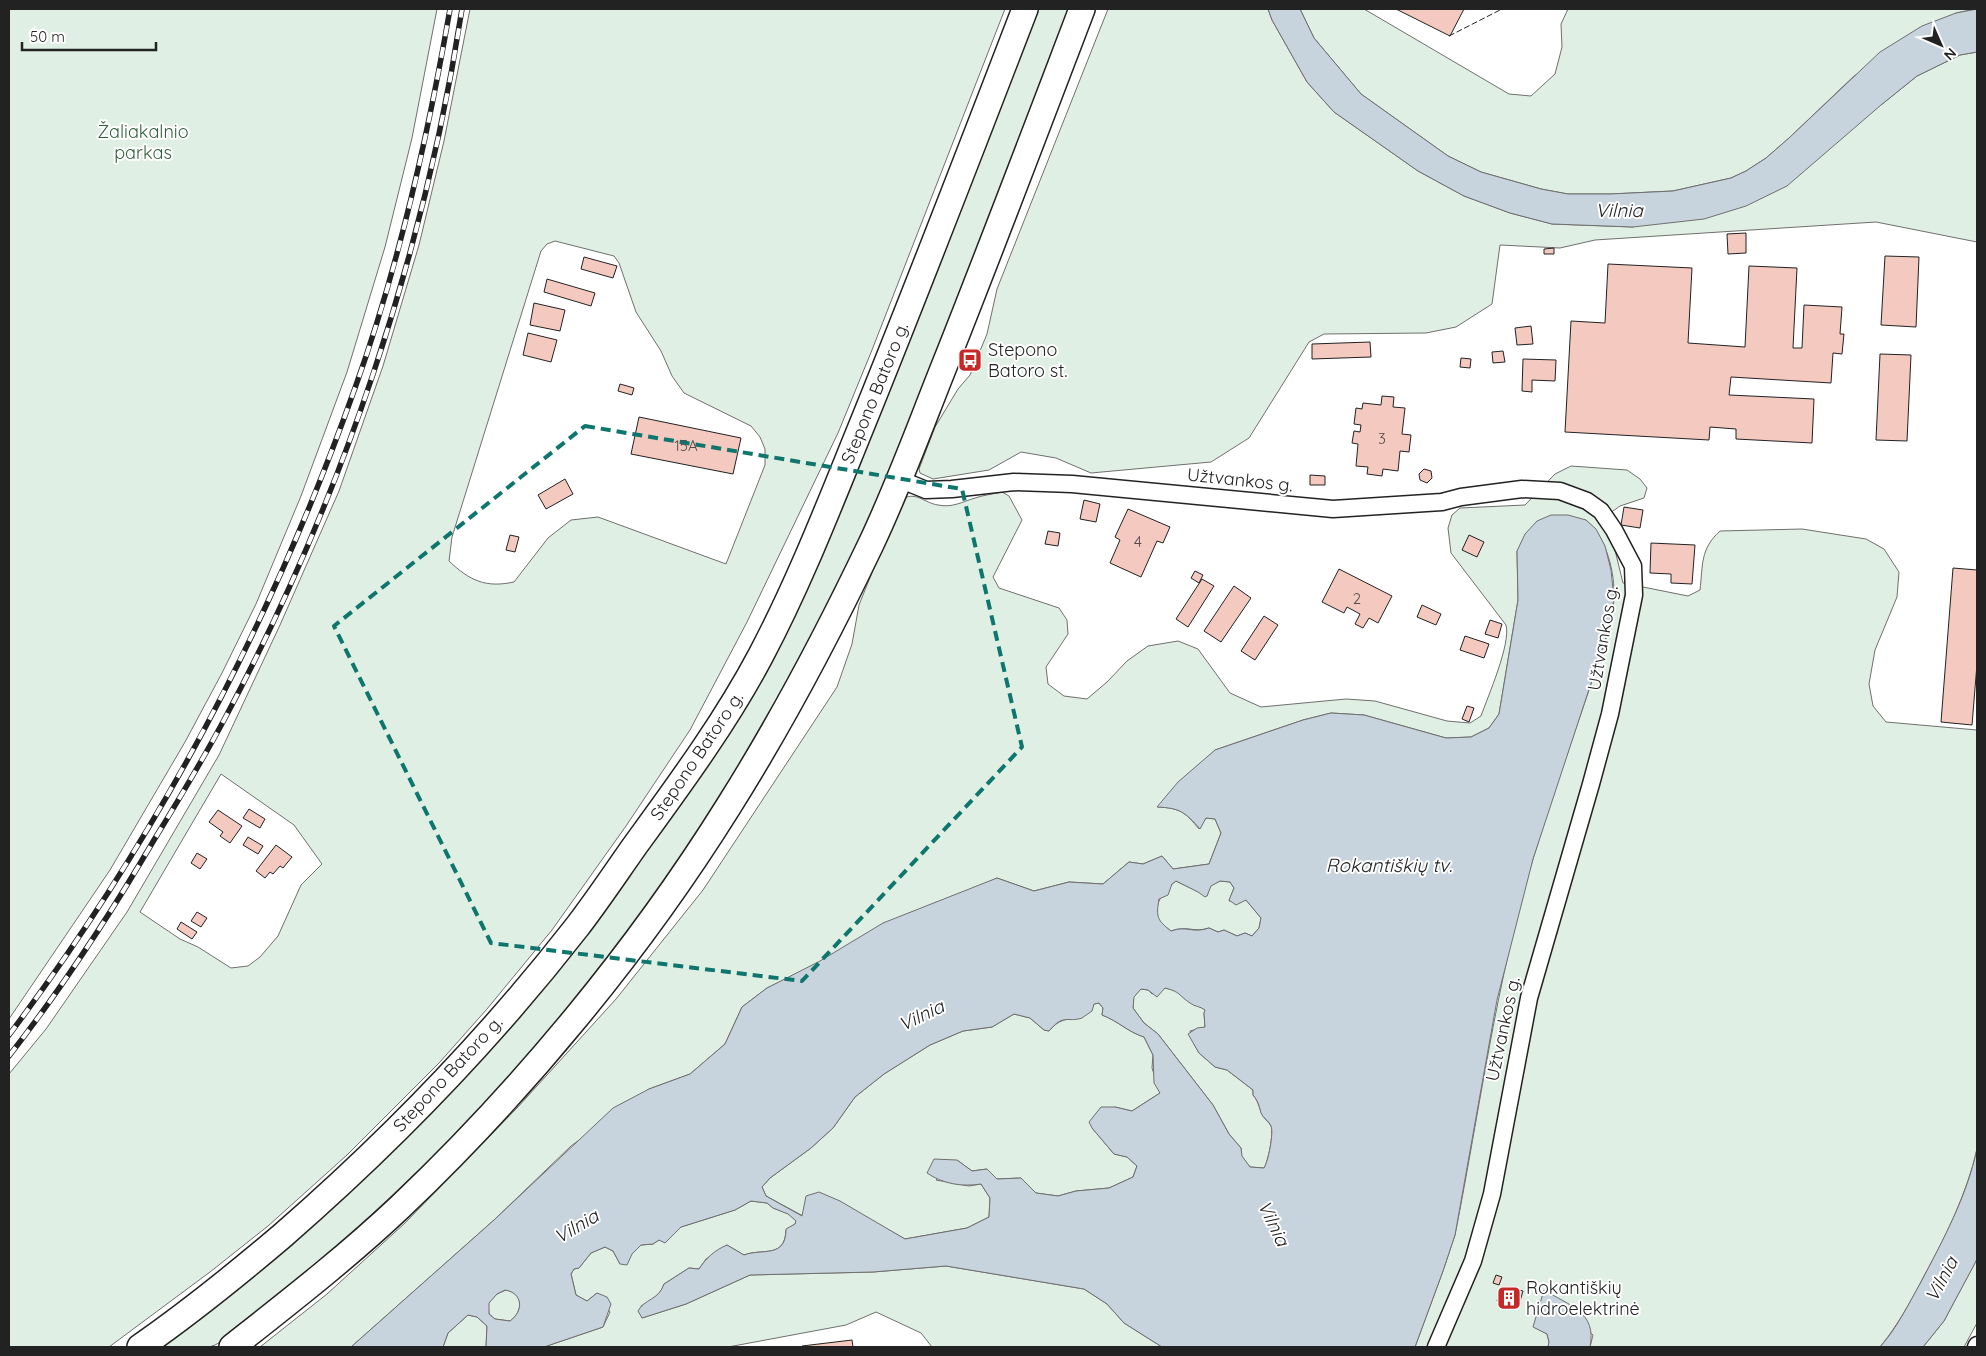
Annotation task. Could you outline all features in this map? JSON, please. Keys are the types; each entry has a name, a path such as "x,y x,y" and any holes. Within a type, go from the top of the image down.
{"main road":[{"name":"Stepono Batoro g.","path":"140,1347 172,1325 252,1261 334,1190 445,1081 517,1000 578,925 689,770 730,709 760,656 802,571 903,326 1024,9"},
{"path":"232,1347 295,1298 398,1208 488,1118 562,1033 626,954 671,894 728,808 786,711 847,593 899,479 992,246 1082,9"}],"street":[{"name":"Užtvankos g.","path":"899,479 926,490 1014,482 1072,484 1332,509 1442,502 1462,497 1522,489 1560,491 1586,501 1602,511 1614,530 1633,566 1634,595 1610,714 1592,784 1528,998 1492,1194 1473,1261 1436,1347"}],"highlighted area":[{"path":"585,426 962,489 1022,747 802,981 491,943 334,626"}],"green space":[{"name":"Žaliakalnio parkas","path":"9,9 437,9 412,138 385,247 347,372 301,496 256,604 185,742 110,870 9,1019"},
{"path":"470,9 1005,9 838,433 747,622 690,730 626,826 552,930 487,1009 439,1063 347,1155 268,1226 210,1272 109,1347 9,1347 9,1074 46,1029 127,912 219,755 280,625 339,491 383,366 419,245 444,141","holes":["555,241 614,256 619,263 636,312 661,351 672,376 684,393 751,426 760,437 765,449 765,465 726,564 598,517 571,520 548,538 514,582 495,584 479,581 464,574 449,561 452,537 541,251 547,244","221,774 294,825 322,864 301,885 278,936 260,957 248,966 231,968 198,947 180,939 140,912"]},
{"path":"1035,9 1071,9 871,514 816,631 772,712 725,792 674,869 619,944 562,1016 501,1086 437,1152 328,1254 225,1339 215,1345 203,1348 157,1347 354,1185 752,692"},
{"path":"1108,9 1268,9 1272,20 1307,82 1334,112 1418,171 1464,196 1510,213 1552,224 1633,227 1881,105 1917,76 1960,55 1977,52 1977,242 1876,222 1595,240 1560,248 1500,245 1492,304 1456,327 1426,333 1324,334 1309,342 1249,438 1211,462 1091,473 1056,458 1021,452 989,470 933,479 920,473 919,469 935,427 958,389 970,375 987,334 997,289"},
{"path":"1300,9 1364,9 1509,94 1531,96 1555,74 1562,47 1561,24 1568,9 1975,9 1956,13 1854,76 1766,158 1731,178 1673,191 1568,194 1541,189 1481,172 1448,156 1361,94 1314,38"},
{"path":"1571,466 1627,470 1640,479 1647,488 1644,498 1620,506 1599,521 1614,546 1623,583 1688,596 1700,590 1702,565 1706,551 1709,544 1720,531 1802,529 1866,539 1884,549 1899,572 1897,597 1875,650 1869,684 1873,706 1886,722 1977,730 1977,1149 1962,1198 1940,1245 1904,1313 1880,1347 1590,1347 1593,1335 1544,1291 1534,1327 1547,1334 1548,1347 1415,1347 1455,1235 1499,999 1520,905 1546,816 1611,622 1614,589 1611,567 1604,546 1586,520 1517,551 1518,600 1499,714 1489,728 1471,737 1446,738 1364,715 1331,713 1303,720 1215,750 1158,807 1172,808 1182,812 1199,829 1206,818 1215,819 1221,833 1209,864 1173,869 1162,856 1143,864 1129,862 1103,884 1069,882 1034,891 997,878 767,988 742,1007 725,1044 690,1074 649,1089 571,1146 494,1220 351,1347 260,1347 327,1294 405,1223 517,1108 616,999 703,890 837,687 852,644 859,605 901,500 911,496 933,504 948,506 1002,492 1009,496 1022,520 993,577 999,588 1059,608 1067,620 1068,634 1046,667 1048,684 1064,696 1087,699 1127,661 1148,646 1178,641 1198,649 1230,693 1261,707 1346,699 1375,701 1447,721 1470,723 1481,716 1502,657 1507,634 1506,625 1451,553 1448,528 1452,515 1460,508 1525,505 1555,474"},
{"path":"1176,881 1207,896 1210,886 1220,881 1230,882 1234,888 1229,901 1246,900 1261,918 1259,928 1252,936 1245,933 1237,936 1224,930 1218,932 1209,928 1199,930 1177,929 1171,931 1159,921 1157,906 1168,888"},
{"path":"1165,988 1177,991 1185,999 1206,1010 1204,1013 1205,1027 1190,1031 1199,1053 1215,1067 1227,1070 1253,1090 1253,1095 1272,1130 1270,1147 1264,1168 1250,1167 1241,1156 1241,1148 1229,1134 1213,1105 1158,1034 1144,1023 1133,1008 1133,997 1141,989 1148,990 1152,994"},
{"path":"1099,1003 1103,1008 1102,1015 1144,1037 1153,1055 1152,1068 1160,1093 1132,1111 1115,1107 1092,1128 1114,1154 1127,1157 1137,1166 1133,1177 1109,1188 1076,1191 1058,1196 1036,1193 1021,1178 997,1179 987,1169 972,1171 957,1160 936,1180 969,1186 981,1184 990,1198 989,1217 967,1228 905,1239 873,1221 804,1211 803,1216 766,1196 762,1187 770,1178 811,1148 833,1128 855,1097 884,1074 930,1045 963,1031 992,1027 1014,1014 1030,1018 1044,1030 1049,1031 1063,1020 1081,1018 1094,1004"},
{"path":"751,1201 767,1203 773,1208 789,1214 796,1221 795,1224 786,1230 782,1245 771,1251 744,1255 727,1245 706,1259 699,1269 689,1268 664,1284 658,1294 641,1306 642,1318 686,1304 750,1275 873,1272 946,1266 1084,1289 1107,1304 1124,1323 1162,1347 932,1347 921,1333 876,1312 846,1325 728,1347 544,1347 603,1327 610,1312 597,1293 587,1301 576,1295 571,1274 574,1269 579,1268 591,1253 605,1247 613,1251 620,1264 641,1245 653,1244 659,1240 665,1242 681,1227 735,1210"},
{"path":"1977,1259 1977,1323 1964,1347 1923,1347 1944,1321"},
{"path":"506,1290 516,1295 520,1303 518,1312 510,1321 495,1319 489,1314 488,1303 497,1294"},
{"path":"468,1315 477,1317 487,1326 486,1347 443,1347 448,1333"}],"water":[{"name":"Vilnia","path":"1268,9 1300,9 1314,38 1361,94 1448,156 1481,172 1541,189 1568,194 1673,191 1731,178 1766,158 1880,52 1922,26 1956,13 1977,9 1977,52 1960,55 1917,76 1787,186 1746,206 1704,219 1633,227 1552,224 1510,213 1464,196 1418,171 1334,112 1307,82 1272,20"},
{"name":"Rokantiškių tv.","path":"1551,515 1568,515 1586,520 1596,529 1605,546 1611,570 1614,599 1605,641 1533,859 1497,1000 1455,1235 1415,1347 1162,1347 1124,1323 1107,1304 1084,1289 946,1266 873,1272 750,1275 686,1304 642,1318 638,1311 659,1293 664,1284 689,1268 699,1269 719,1249 727,1245 744,1255 772,1251 782,1245 786,1229 795,1224 796,1221 788,1214 773,1208 767,1203 751,1201 735,1210 681,1227 665,1243 659,1240 653,1244 641,1245 632,1254 627,1265 620,1264 613,1251 605,1247 591,1253 579,1268 574,1269 571,1274 576,1295 587,1301 597,1293 607,1297 611,1304 603,1327 544,1347 486,1347 487,1326 477,1317 468,1315 448,1333 443,1347 351,1347 494,1220 613,1108 649,1089 690,1074 725,1044 742,1007 767,988 820,961 883,923 997,878 1034,891 1069,882 1103,884 1129,862 1143,864 1162,856 1173,869 1209,864 1221,833 1215,819 1206,818 1200,829 1182,812 1171,808 1157,807 1178,782 1215,750 1303,720 1331,713 1364,715 1446,738 1471,737 1489,728 1499,714 1518,600 1517,551 1525,534 1537,521","holes":["1176,881 1205,897 1211,886 1220,881 1230,882 1234,888 1229,900 1236,905 1246,900 1261,918 1259,928 1252,936 1245,933 1237,936 1224,930 1218,932 1209,928 1203,930 1177,929 1171,931 1160,921 1158,910 1159,899 1168,895 1172,884","1165,988 1170,989 1192,1004 1205,1010 1205,1027 1197,1028 1188,1034 1199,1053 1215,1067 1227,1070 1253,1090 1253,1095 1261,1113 1270,1124 1272,1130 1270,1147 1264,1168 1250,1167 1242,1156 1241,1148 1229,1134 1213,1105 1158,1034 1144,1023 1133,1008 1134,997 1141,989 1148,990 1157,997","1099,1003 1103,1008 1102,1015 1144,1037 1153,1055 1154,1083 1160,1093 1132,1111 1115,1107 1101,1107 1089,1122 1114,1154 1127,1157 1137,1166 1133,1177 1109,1188 1076,1191 1058,1196 1036,1193 1021,1178 997,1179 987,1169 972,1171 957,1160 934,1159 927,1173 933,1177 953,1184 981,1184 990,1198 989,1217 967,1228 905,1239 840,1201 819,1192 806,1196 802,1216 766,1196 762,1187 770,1178 811,1148 833,1128 855,1097 884,1074 930,1045 963,1031 992,1027 1014,1014 1030,1018 1044,1030 1049,1031 1062,1020 1082,1018 1092,1011 1094,1004","505,1290 518,1298 520,1303 518,1312 510,1321 495,1319 489,1314 489,1303 497,1294"]},
{"name":"Vilnia","path":"1977,1149 1977,1259 1944,1321 1923,1347 1880,1347 1902,1316 1946,1234 1961,1201"},
{"path":"1544,1290 1572,1306 1585,1318 1591,1335 1590,1347 1548,1347 1547,1334 1533,1327"}],"building":[{"path":"1396,9 1464,9 1450,36"},
{"path":"1746,233 1746,253 1728,254 1727,234"},
{"path":"1554,248 1554,254 1544,254 1544,249"},
{"path":"1885,256 1919,257 1916,327 1881,325"},
{"path":"584,257 617,266 613,278 581,269"},
{"path":"1608,264 1692,268 1688,343 1745,347 1749,266 1797,268 1793,348 1802,348 1804,305 1842,307 1840,334 1844,334 1842,354 1833,353 1831,383 1731,377 1729,395 1814,399 1812,443 1736,439 1736,429 1710,427 1709,440 1565,432 1571,321 1605,323"},
{"path":"547,279 595,293 591,306 544,292"},
{"path":"534,303 565,310 560,331 530,325"},
{"path":"1531,326 1533,344 1517,345 1515,328"},
{"path":"528,333 557,340 551,362 523,355"},
{"path":"1370,342 1371,357 1312,359 1312,344"},
{"path":"1503,351 1505,362 1493,363 1492,352"},
{"path":"1880,354 1911,355 1907,441 1876,440"},
{"path":"1461,358 1471,359 1470,368 1460,367"},
{"path":"1523,359 1556,360 1555,381 1532,380 1532,392 1522,391"},
{"path":"620,384 634,388 632,395 618,391"},
{"path":"1382,396 1394,397 1393,407 1405,408 1402,434 1411,435 1409,452 1400,451 1398,471 1383,469 1382,476 1367,474 1368,467 1356,466 1358,444 1352,443 1354,431 1360,432 1361,425 1354,424 1356,408 1362,409 1363,403 1381,405"},
{"path":"639,417 741,438 733,474 631,454"},
{"path":"1424,469 1431,471 1432,478 1427,483 1420,480 1419,474"},
{"path":"1310,475 1325,476 1325,485 1310,485"},
{"path":"565,479 573,494 546,509 538,495"},
{"path":"1084,500 1100,504 1096,522 1080,519"},
{"path":"1624,507 1643,510 1640,528 1621,525"},
{"path":"1128,509 1170,527 1163,543 1157,541 1141,577 1110,563 1120,540 1115,537"},
{"path":"1048,531 1060,533 1058,546 1045,544"},
{"path":"510,535 519,537 515,552 506,550"},
{"path":"1469,535 1484,542 1477,557 1462,550"},
{"path":"1651,543 1695,545 1692,584 1671,583 1671,574 1650,573"},
{"path":"1953,568 1977,570 1977,664 1972,725 1941,722"},
{"path":"1339,569 1392,596 1378,623 1369,618 1363,628 1355,624 1360,614 1347,607 1344,613 1322,602"},
{"path":"1195,571 1203,575 1199,583 1191,578"},
{"path":"1202,579 1214,586 1188,627 1176,619"},
{"path":"1234,586 1251,598 1221,642 1204,631"},
{"path":"1422,605 1441,614 1436,625 1417,617"},
{"path":"1264,616 1278,625 1255,660 1241,651"},
{"path":"1490,620 1502,624 1498,638 1485,634"},
{"path":"1465,636 1489,644 1484,658 1460,650"},
{"path":"1467,706 1474,708 1469,722 1462,719"},
{"path":"249,809 265,819 260,828 243,818"},
{"path":"218,810 242,826 230,843 220,836 223,832 209,822"},
{"path":"248,837 263,846 258,854 243,845"},
{"path":"276,845 292,857 283,868 280,866 273,874 270,872 265,878 256,871"},
{"path":"197,853 207,859 200,869 191,863"},
{"path":"197,912 207,918 201,927 191,921"},
{"path":"181,922 197,932 192,939 177,929"},
{"path":"1496,1275 1502,1277 1499,1285 1493,1283"},
{"name":"Rokantiškių hidroelektrinė","path":"1511,1288 1523,1291 1518,1308 1497,1301 1500,1291 1510,1294"},
{"path":"852,1340 853,1347 802,1347 802,1346"}],"railway":[{"path":"9,1035 63,960 114,883 162,805 207,724 249,642 287,559 323,474 355,388 399,248 422,153 450,9"},
{"path":"9,1056 85,951 190,781 267,636 306,550 341,463 373,374 401,284 425,193 446,101 462,9"}],"fence":[{"path":"1449,36 1502,9"}],"place":[{"name":"Stepono Batoro st.","path":"970,360"},
{"name":"Rokantiškių hidroelektrinė","path":"1509,1298"}]}
